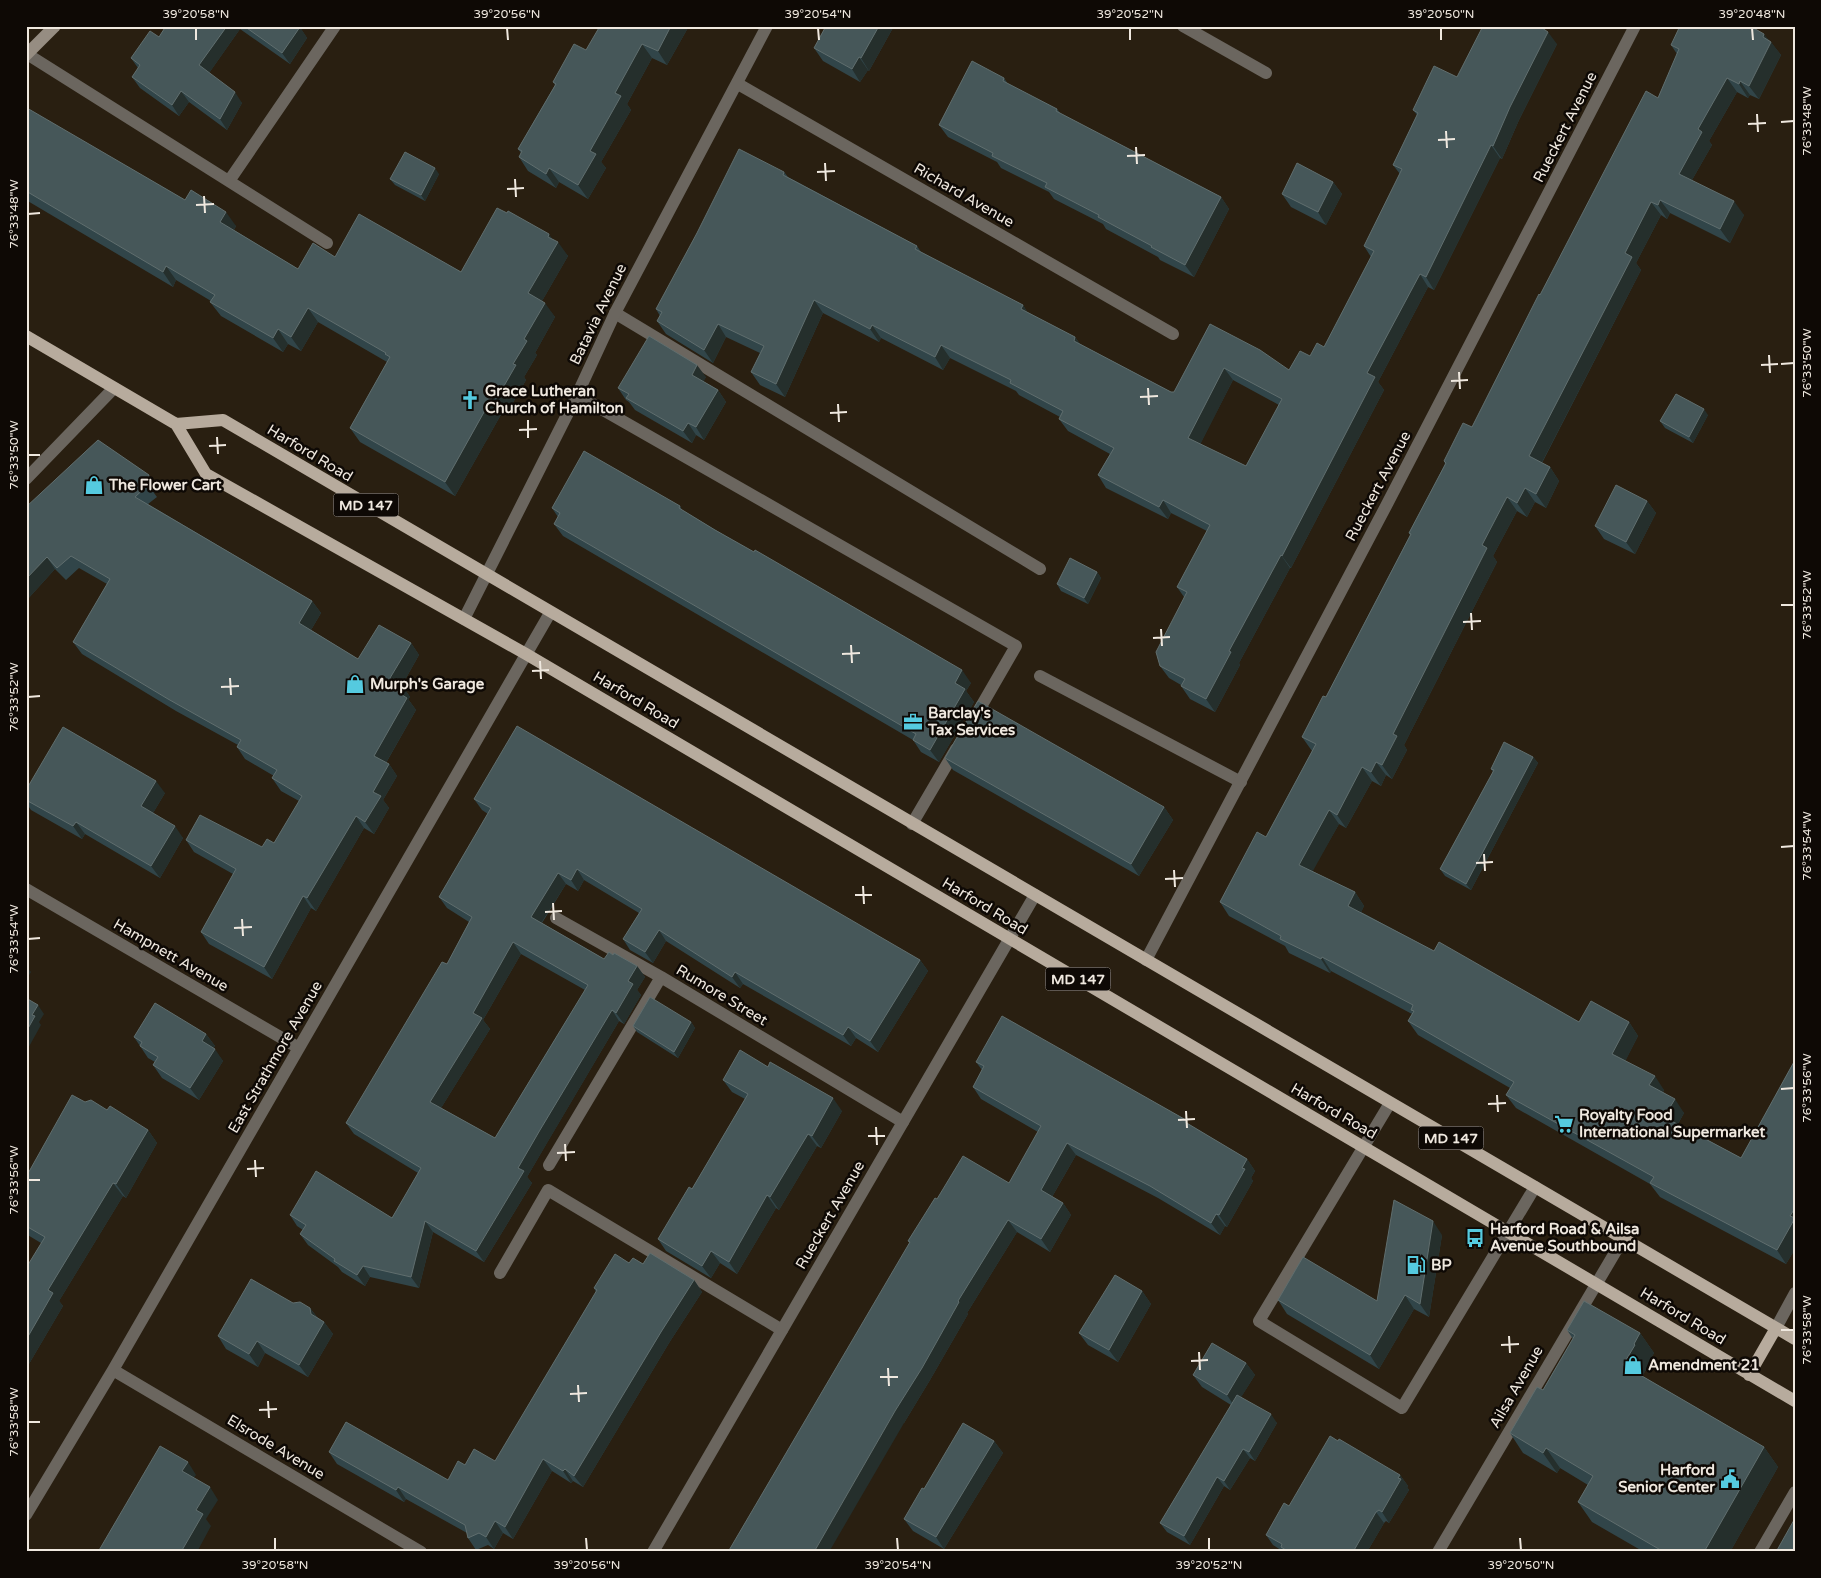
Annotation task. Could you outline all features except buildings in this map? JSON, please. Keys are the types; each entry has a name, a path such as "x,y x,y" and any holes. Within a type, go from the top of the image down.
{"main road":[{"path":"27,54 55,26"},
{"name":"Harford Road","path":"26,336 176,424 206,474 526,654 1795,1401"},
{"name":"Harford Road","path":"176,424 223,420 486,576 1795,1339"},
{"path":"1749,1374 1776,1328"}],"street":[{"path":"229,181 336,26"},
{"name":"Batavia Avenue","path":"464,619 577,395 615,313 738,84 767,26"},
{"path":"1183,26 1266,73"},
{"name":"Rueckert Avenue","path":"1146,960 1381,517 1635,26"},
{"path":"27,54 327,243"},
{"name":"Richard Avenue","path":"738,84 1174,334"},
{"path":"615,313 1040,570"},
{"path":"28,473 114,388"},
{"path":"577,395 1016,646 912,824"},
{"name":"East Strathmore Avenue","path":"26,1515 113,1370 550,613"},
{"path":"1040,676 1241,782"},
{"name":"Hampnett Avenue","path":"26,889 299,1048"},
{"name":"Rueckert Avenue","path":"653,1552 1035,895"},
{"path":"556,918 661,977"},
{"name":"Rumore Street","path":"549,1165 661,977 903,1122"},
{"path":"1390,1103 1259,1321 1402,1408 1535,1187"},
{"path":"500,1272 548,1190 782,1330"},
{"name":"Ailsa Avenue","path":"1442,1550 1623,1239"},
{"path":"1776,1328 1795,1293"},
{"name":"Elsrode Avenue","path":"113,1370 422,1552"},
{"path":"1760,1552 1795,1492"}],"place":[{"name":"Grace Lutheran Church of Hamilton","path":"470,400"},
{"name":"The Flower Cart","path":"94,485"},
{"name":"Murph's Garage","path":"355,684"},
{"name":"Barclay's Tax Services","path":"913,722"},
{"name":"Royalty Food International Supermarket","path":"1564,1124"},
{"name":"Harford Road & Ailsa Avenue Southbound","path":"1475,1238"},
{"name":"BP","path":"1416,1265"},
{"name":"Amendment 21","path":"1633,1365"},
{"name":"Harford Senior Center","path":"1730,1479"}]}
